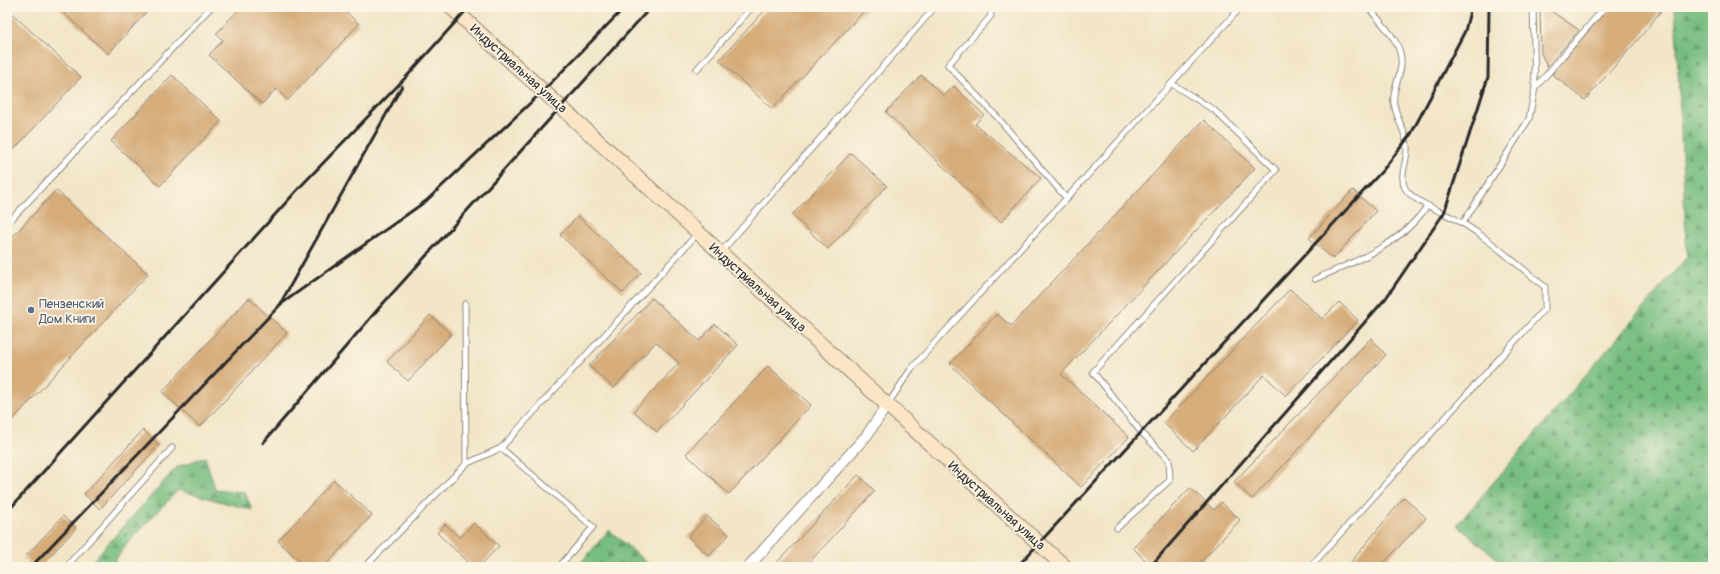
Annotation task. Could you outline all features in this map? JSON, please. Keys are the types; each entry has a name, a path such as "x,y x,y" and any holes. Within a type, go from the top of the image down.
{"street":[{"name":"Индустриальная улица","path":"451,7 1065,567"},
{"path":"748,567 867,435 887,405"}],"lane":[{"path":"697,69 752,7"},
{"path":"720,252 935,7"},
{"path":"990,7 991,16 948,65 998,118 1067,199"},
{"path":"887,405 911,370 1242,7"},
{"path":"1310,567 1545,308 1545,287 1463,223 1427,206 1406,190 1402,182 1407,150 1407,139 1395,110 1393,100 1402,65 1402,55 1398,45 1368,7"},
{"path":"1463,223 1529,119 1535,88 1533,7"},
{"path":"1535,88 1605,7"},
{"path":"7,224 209,8"},
{"path":"1118,528 1170,480 1169,460 1141,432 1093,372 1276,170 1214,110 1172,84"},
{"path":"1315,279 1370,253 1408,228 1427,206"},
{"path":"365,567 466,464 501,448 698,233"},
{"path":"465,304 466,464"},
{"path":"66,567 172,448"},
{"path":"501,448 594,527 559,567"}],"green space":[{"path":"1675,7 1713,7 1713,567 1507,567 1457,525 1687,257"},
{"path":"205,457 215,489 245,492 252,510 178,490 127,544 110,567 87,567 177,467"},
{"path":"609,530 652,567 577,567"}],"building":[{"path":"57,7 151,7 108,54"},
{"path":"241,7 352,7 347,13 359,24 288,100 276,89 262,104 209,55 223,40 216,34"},
{"path":"768,7 868,7 772,109 719,60"},
{"path":"1540,7 1545,7 1579,30 1547,67 1541,53"},
{"path":"1609,7 1664,7 1642,35 1585,100 1552,74"},
{"path":"7,9 81,77 7,157"},
{"path":"172,75 221,121 160,186 111,141"},
{"path":"921,75 944,96 954,86 984,115 975,124 1041,178 1001,222 886,112"},
{"path":"1204,120 1255,168 1061,374 1129,437 1081,487 950,364 997,314 1011,326"},
{"path":"851,153 887,186 828,249 792,215"},
{"path":"56,190 148,274 7,426 7,243"},
{"path":"1353,190 1376,211 1333,259 1309,238"},
{"path":"578,216 641,273 623,293 560,235"},
{"path":"1290,289 1322,319 1339,302 1358,320 1286,396 1264,375 1193,451 1164,423"},
{"path":"249,298 287,333 200,427 162,392"},
{"path":"652,298 699,341 715,324 738,345 657,432 634,411 679,363 656,342 614,388 589,366"},
{"path":"430,315 451,334 408,381 387,362"},
{"path":"1371,338 1386,355 1252,499 1234,482"},
{"path":"768,366 811,405 729,494 686,454"},
{"path":"143,430 159,445 100,509 84,494"},
{"path":"858,475 875,491 805,567 773,567"},
{"path":"334,480 372,515 324,567 306,567 278,541"},
{"path":"1190,488 1214,510 1221,502 1240,520 1196,567 1152,567 1133,548"},
{"path":"1404,497 1426,518 1380,567 1347,567"},
{"path":"63,516 76,528 40,567 36,567 25,557"},
{"path":"707,516 729,535 709,556 688,537"},
{"path":"474,523 499,546 479,567 474,567 437,533 445,524 460,538"}],"railway":[{"path":"7,512 300,187 408,75 469,7"},
{"path":"281,304 426,201 543,91 625,7"},
{"path":"263,443 379,308 651,7"},
{"path":"1017,567 1383,170 1411,134 1465,31 1471,7"},
{"path":"1150,567 1386,298 1444,213 1488,77 1489,7"},
{"path":"31,567 279,306 402,86"}],"place":[{"name":"Пензенский Дом Книги","path":"31,310"}]}
